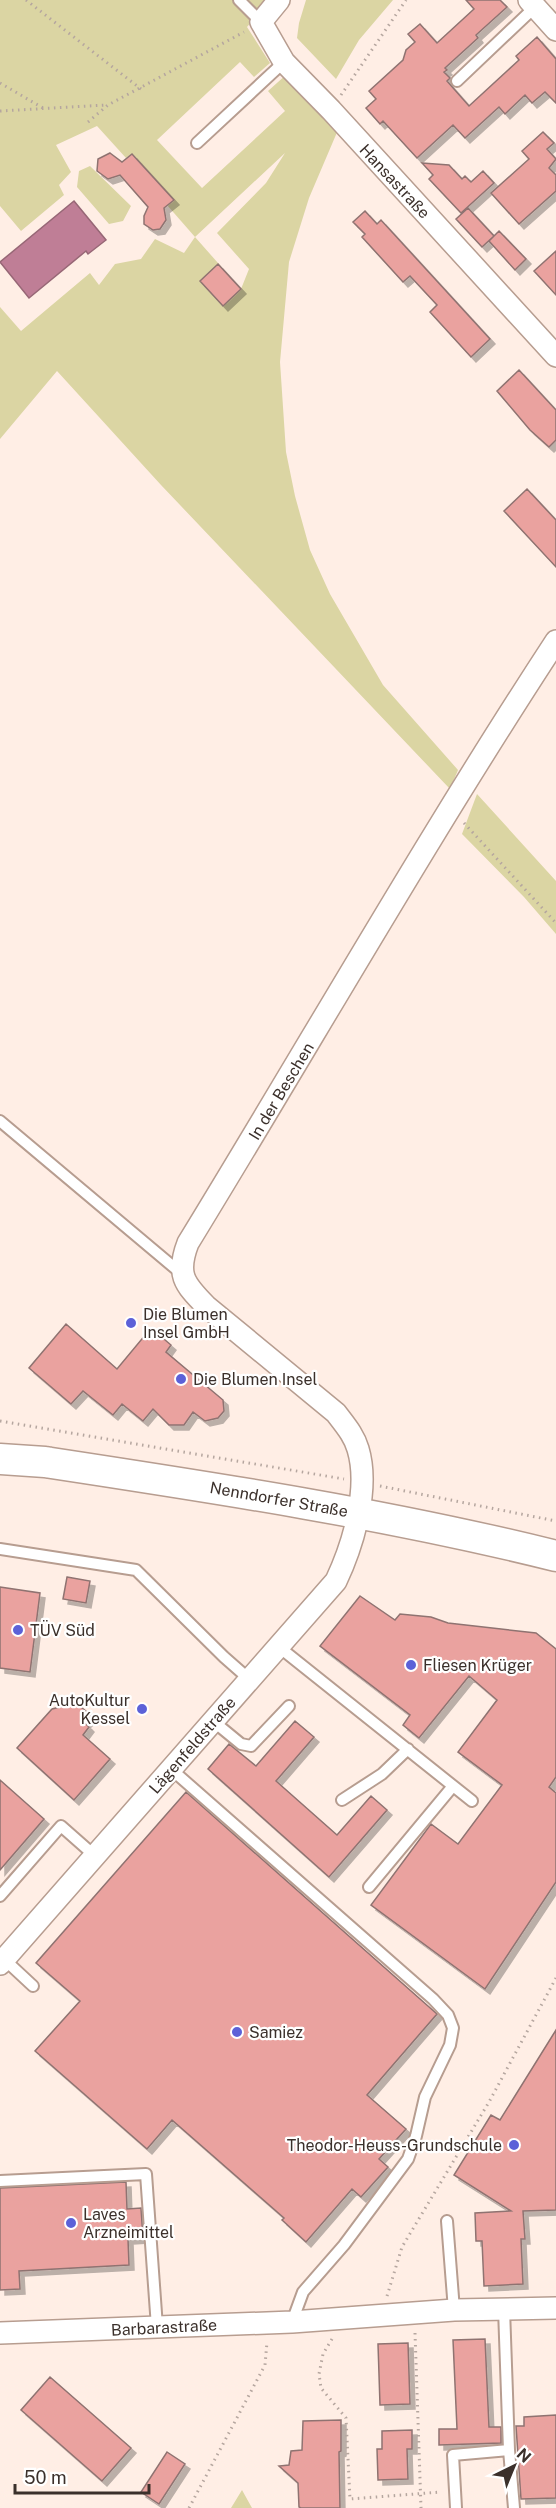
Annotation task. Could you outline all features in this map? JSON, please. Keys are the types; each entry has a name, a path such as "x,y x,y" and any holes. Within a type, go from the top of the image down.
{"street":[{"path":"261,22 279,0"},
{"path":"532,3 556,30"},
{"name":"Hansastraße","path":"261,22 284,62 331,110 556,356"},
{"name":"In der Beschen","path":"182,1274 182,1260 188,1243 483,752 556,641"},
{"path":"182,1274 189,1289 206,1306 336,1413 352,1433 363,1468 358,1513"},
{"name":"Nenndorfer Straße","path":"0,1459 45,1462 358,1513 477,1536 556,1556"},
{"name":"Lägenfeldstraße","path":"2,1961 336,1581 355,1533 358,1513"},
{"name":"Barbarastraße","path":"0,2333 292,2322 454,2310 556,2308"}],"lane":[{"path":"239,0 261,22"},
{"path":"457,81 532,3"},
{"path":"197,143 284,62"},
{"path":"0,1121 182,1274"},
{"path":"0,1548 136,1569 224,1658 249,1679"},
{"path":"279,1647 472,1801"},
{"path":"213,1721 241,1744 251,1746 289,1706"},
{"path":"342,1800 382,1774 408,1749"},
{"path":"171,1769 433,1999 448,2015 453,2028 450,2045 425,2097 408,2159 344,2245 303,2292 292,2322"},
{"path":"369,1887 453,1786"},
{"path":"0,1896 61,1826 95,1856"},
{"path":"2,1961 33,1986"},
{"path":"0,2181 146,2174 157,2327"},
{"path":"447,2221 454,2310"},
{"path":"504,2309 509,2450 514,2508"},
{"path":"456,2508 453,2455 509,2450"}],"path":[{"path":"26,0 141,89"},
{"path":"331,110 406,0"},
{"path":"88,122 108,105 261,22"},
{"path":"0,83 43,108"},
{"path":"0,111 108,105"},
{"path":"451,808 556,923"},
{"path":"0,1421 362,1482 556,1521"},
{"path":"382,2315 402,2247 489,2102 556,1978"},
{"path":"414,2313 421,2508"},
{"path":"329,2318 333,2338 323,2354 319,2374 321,2388 346,2418 350,2499 455,2491"},
{"path":"189,2508 265,2365 268,2351 265,2322"}],"shaded area":[{"path":"0,0 270,0 247,27 270,63 254,77 240,62 157,140 202,188 285,111 268,91 287,74 338,130 309,198 289,262 280,362 286,452 310,550 330,594 383,685 458,770 450,789 161,485 57,371 0,439 0,307 21,331 90,273 99,285 115,264 141,259 155,239 184,253 195,237 167,205 173,200 132,154 126,158 97,126 56,145 71,172 59,185 64,195 21,231 0,206","holes":["285,153 266,183 217,233 249,269 241,289 195,237"]},
{"path":"306,0 393,0 359,40 336,79 297,38"},
{"path":"90,166 131,206 123,221 109,224 77,187 79,171"},
{"path":"74,201 106,240 88,254 86,251 29,298 0,262"},
{"path":"477,794 556,881 556,934 524,897 462,834"},
{"path":"242,2490 252,2508 231,2508"}],"building":[{"path":"466,0 500,0 507,7 445,68 447,70 444,72 450,78 447,81 469,106 519,60 516,56 537,37 556,59 556,103 545,92 532,103 525,95 505,114 499,107 465,138 453,125 417,158 383,121 380,124 366,108 376,99 369,91 403,60 406,50 415,42 408,34 420,24 437,43 474,9"},
{"path":"543,132 554,143 547,149 556,159 549,168 556,175 556,191 519,224 491,193 529,159 522,151"},
{"path":"110,153 122,162 132,154 174,200 164,208 166,220 160,229 153,230 144,224 144,216 148,207 120,175 108,179 97,171 98,159"},
{"path":"422,163 449,165 462,179 465,176 471,182 483,171 494,183 461,213 429,179 433,175"},
{"path":"468,208 494,236 482,247 456,219"},
{"path":"365,211 377,224 381,220 490,339 471,357 430,312 437,305 410,276 403,282 362,237 365,234 353,222"},
{"path":"499,231 526,259 515,270 489,241"},
{"path":"556,251 556,295 534,271"},
{"path":"218,264 241,289 223,306 200,281"},
{"path":"519,370 556,410 556,440 549,447 530,430 497,391"},
{"path":"527,489 556,520 556,567 504,511"},
{"path":"66,1324 117,1369 151,1328 171,1345 166,1352 223,1400 224,1411 218,1418 205,1421 193,1412 184,1425 169,1425 153,1409 143,1421 122,1404 113,1415 83,1391 71,1404 29,1368"},
{"path":"67,1577 90,1581 86,1603 63,1599"},
{"name":"TÜV Süd","path":"0,1587 40,1593 30,1672 0,1668"},
{"path":"360,1596 395,1620 400,1614 431,1617 448,1623 536,1633 556,1649 556,1777 549,1787 556,1793 556,1882 485,1989 371,1905 431,1824 458,1844 502,1785 458,1752 497,1700 469,1676 419,1738 403,1725 410,1715 320,1646"},
{"path":"76,1703 92,1716 85,1723 89,1727 83,1735 110,1759 74,1800 17,1748 52,1709"},
{"path":"295,1721 314,1737 276,1781 337,1835 371,1796 387,1810 329,1877 208,1769 229,1744 256,1766"},
{"path":"0,1780 44,1819 0,1870"},
{"name":"Samiez","path":"186,1792 437,2014 367,2095 406,2129 379,2159 388,2167 361,2197 352,2189 306,2242 282,2220 284,2218 172,2120 147,2149 35,2051 80,2001 36,1963"},
{"path":"556,2030 556,2210 523,2211 525,2239 521,2239 523,2284 484,2286 482,2241 476,2241 475,2213 511,2211 454,2175 491,2115 500,2120"},
{"name":"Laves Arzneimittel","path":"126,2182 127,2209 141,2208 143,2238 128,2239 129,2265 19,2271 20,2289 0,2290 0,2188"},
{"path":"485,2339 489,2427 501,2427 501,2443 439,2445 439,2429 457,2429 453,2340"},
{"path":"408,2343 410,2404 380,2405 378,2344"},
{"path":"50,2377 131,2448 102,2481 21,2410"},
{"path":"556,2415 556,2498 521,2499 516,2426 524,2426 524,2417"},
{"path":"341,2420 340,2508 301,2508 299,2507 298,2483 279,2466 289,2465 291,2451 302,2450 303,2421"},
{"path":"412,2430 412,2449 407,2449 408,2479 378,2480 377,2449 382,2449 382,2431"},
{"path":"167,2452 185,2464 159,2504 141,2492"}],"place":[{"name":"Die Blumen Insel GmbH","path":"131,1323"},
{"name":"Die Blumen Insel","path":"181,1379"},
{"name":"TÜV Süd","path":"18,1630"},
{"name":"Fliesen Krüger","path":"411,1665"},
{"name":"AutoKultur Kessel","path":"142,1709"},
{"name":"Samiez","path":"237,2032"},
{"name":"Theodor-Heuss-Grundschule","path":"514,2145"},
{"name":"Laves Arzneimittel","path":"71,2223"}]}
